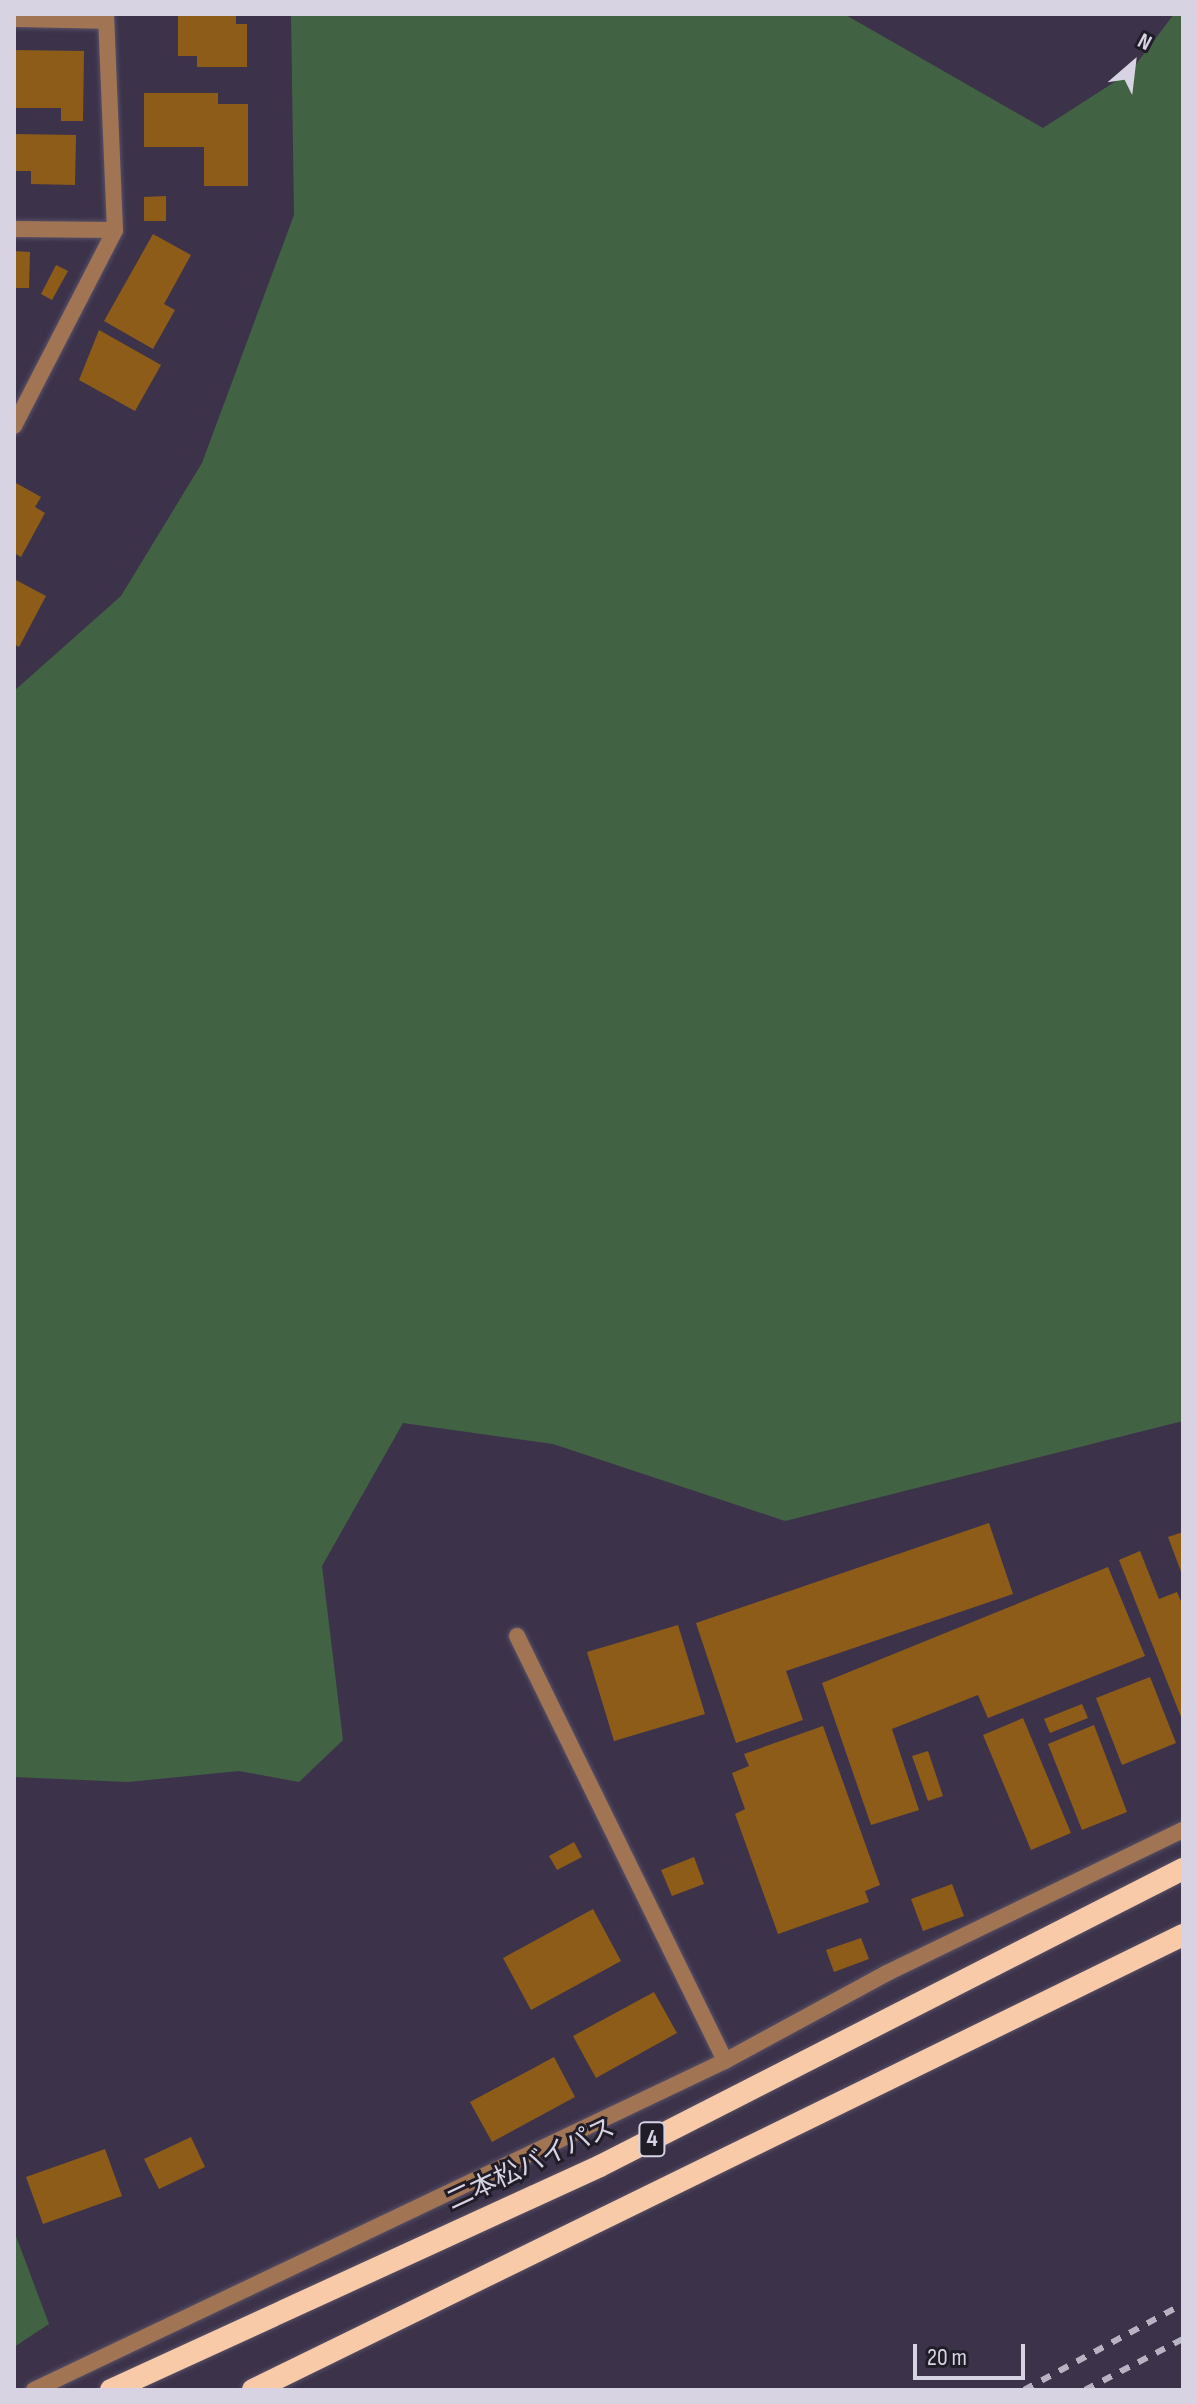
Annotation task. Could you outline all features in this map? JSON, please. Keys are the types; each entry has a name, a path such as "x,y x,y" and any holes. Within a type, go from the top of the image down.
{"highway":[{"name":"二本松バイパス","path":"111,2390 600,2166 1183,1869"},
{"name":"4","path":"253,2390 1183,1935"}],"street":[{"path":"14,19 106,17 115,230 14,426"},
{"path":"14,229 115,230"},
{"path":"517,1636 725,2061"},
{"path":"34,2390 725,2061 887,1973 1183,1830"}],"green space":[{"path":"291,14 844,14 1043,128 1130,72 1174,14 1183,14 1183,1421 785,1521 553,1444 403,1423 322,1566 343,1740 299,1782 239,1771 128,1782 14,1777 14,691 121,596 202,463 294,215"},
{"path":"14,2231 49,2324 14,2347"}],"building":[{"path":"178,14 236,14 236,24 247,24 247,67 197,67 197,56 178,56"},
{"path":"14,50 84,51 83,121 61,121 61,108 14,108"},
{"path":"144,93 218,93 218,104 248,104 248,186 204,186 204,147 144,147"},
{"path":"14,134 76,135 75,185 31,184 31,171 14,171"},
{"path":"166,196 166,221 144,221 144,197"},
{"path":"153,234 191,255 164,304 175,310 153,349 104,321"},
{"path":"14,251 30,252 29,288 14,288"},
{"path":"56,265 68,271 52,300 41,294"},
{"path":"99,330 161,365 135,411 79,380"},
{"path":"16,483 41,497 35,507 45,513 21,557 14,553"},
{"path":"14,579 46,596 19,647 14,644"},
{"path":"989,1523 1013,1594 786,1671 803,1720 736,1743 696,1623"},
{"path":"1183,1532 1183,1577 1168,1537"},
{"path":"1140,1551 1159,1599 1177,1592 1183,1606 1183,1722 1119,1560"},
{"path":"1108,1567 1145,1656 988,1718 978,1695 892,1729 919,1810 871,1825 822,1683"},
{"path":"678,1625 705,1714 614,1741 587,1652"},
{"path":"1150,1677 1176,1743 1122,1765 1096,1698"},
{"path":"1082,1704 1088,1718 1050,1733 1044,1719"},
{"path":"1023,1718 1071,1833 1031,1850 983,1735"},
{"path":"1094,1725 1127,1812 1082,1830 1048,1744"},
{"path":"823,1726 880,1885 865,1891 869,1902 778,1934 735,1814 745,1809 732,1773 749,1766 744,1754"},
{"path":"928,1751 943,1796 928,1801 912,1756"},
{"path":"574,1842 582,1857 557,1870 549,1856"},
{"path":"694,1857 704,1884 672,1896 661,1870"},
{"path":"952,1884 964,1916 923,1931 911,1899"},
{"path":"593,1909 621,1961 531,2010 503,1958"},
{"path":"861,1938 869,1959 834,1972 826,1950"},
{"path":"654,1992 677,2033 596,2078 573,2036"},
{"path":"554,2057 575,2097 492,2142 470,2102"},
{"path":"191,2137 205,2167 159,2189 144,2159"},
{"path":"105,2149 122,2196 43,2224 26,2177"}],"railway":[{"path":"1024,2390 1183,2304"},
{"path":"1085,2390 1183,2339"}]}
